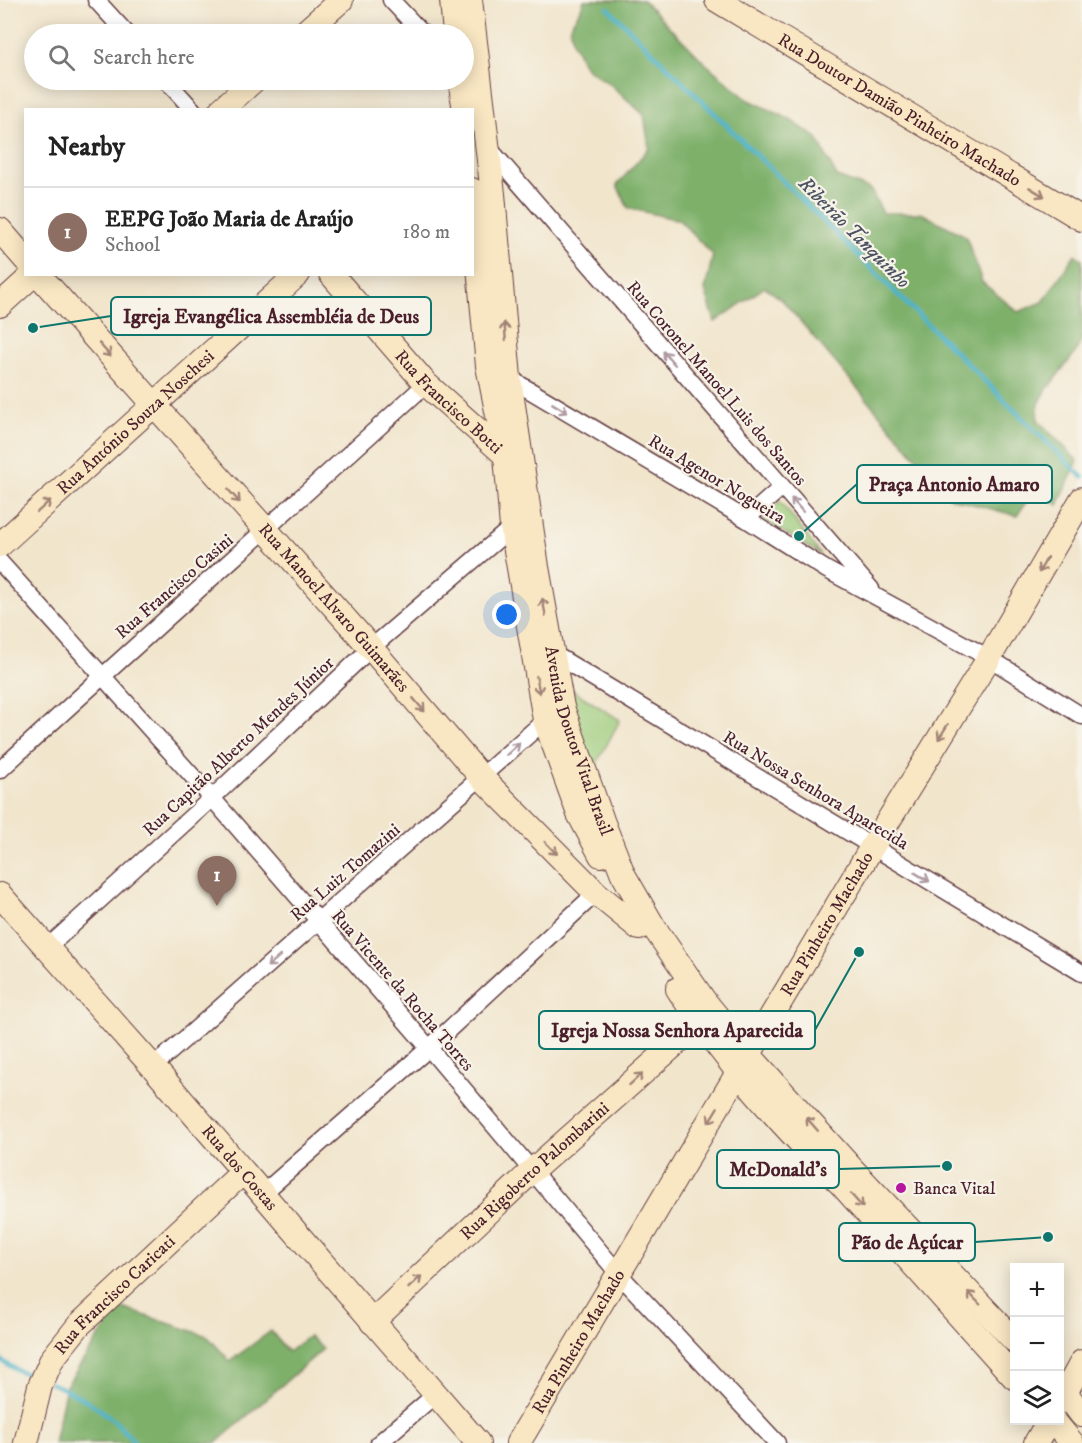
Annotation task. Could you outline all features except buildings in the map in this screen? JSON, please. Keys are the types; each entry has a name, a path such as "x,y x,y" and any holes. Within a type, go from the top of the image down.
{"main road":[{"path":"314,24 341,0"},
{"path":"452,0 454,24"},
{"name":"Avenida Doutor Vital Brasil","path":"469,24 470,0"},
{"name":"Rua Doutor Damião Pinheiro Machado","path":"717,0 1082,219"},
{"path":"223,108 243,90"},
{"name":"Avenida Doutor Vital Brasil","path":"467,90 473,108"},
{"name":"Avenida Doutor Vital Brasil","path":"474,110 485,143 480,196 488,366 515,463 537,567 552,653 553,713 591,793 623,874 653,926 705,1002 743,1065 817,1160 1010,1373"},
{"name":"Avenida Doutor Vital Brasil","path":"480,196 509,378 515,463 512,527 530,641 553,713 579,814 639,928 699,1023 860,1178 1010,1336"},
{"path":"0,305 34,276"},
{"name":"Rua Manoel Alvaro Guimarães","path":"38,276 371,648 481,777 596,893 639,928"},
{"name":"Rua António Souza Noschesi","path":"0,545 296,276"},
{"name":"Rua Francisco Botti","path":"333,276 426,384 515,463"},
{"name":"Rua Pinheiro Machado","path":"518,1443 872,847 989,658 1077,507"},
{"name":"Rua dos Costas","path":"0,895 153,1067 478,1443"},
{"name":"Rua Rigoberto Palombarini","path":"372,1322 532,1171 699,1023"},
{"name":"Rua Francisco Caricati","path":"27,1434 40,1386 52,1359 79,1325 243,1172"},
{"path":"1064,1389 1082,1362"},
{"path":"1064,1396 1082,1415"},
{"path":"1036,1443 1048,1425"},
{"path":"1056,1425 1072,1443"}],"street":[{"path":"96,0 118,24"},
{"path":"391,0 414,24"},
{"path":"175,90 191,108"},
{"name":"Rua Coronel Manoel Luis dos Santos","path":"485,143 877,597"},
{"path":"480,196 503,192 527,194"},
{"name":"Rua Agenor Nogueira","path":"488,366 746,519 827,570 989,658 1082,716"},
{"name":"Rua Francisco Casini","path":"0,770 426,384"},
{"path":"746,519 782,487"},
{"name":"Rua Capitão Alberto Mendes Júnior","path":"47,948 212,798 371,648 512,527"},
{"path":"827,570 830,543"},
{"name":"Rua Vicente da Rocha Torres","path":"0,562 212,798 429,1048 618,1273 777,1443"},
{"name":"Rua Nossa Senhora Aparecida","path":"530,641 1082,974"},
{"name":"Rua Luiz Tomazini","path":"153,1067 553,713"},
{"path":"262,1194 429,1048 596,893"},
{"path":"379,1443 436,1394"}],"green space":[{"path":"584,0 643,0 705,63 747,99 789,119 817,138 837,177 870,189 883,213 921,213 966,236 982,282 1018,312 1043,302 1075,254 1082,260 1082,339 1075,353 1047,389 1038,406 1038,420 1078,461 1058,505 1034,490 1017,516 951,498 783,301 765,287 715,322 705,290 713,255 679,220 628,208 617,185 649,148 644,115 611,85 586,68 573,43 570,26"},
{"path":"780,501 821,555 761,518"},
{"path":"564,685 620,720 592,772"},
{"path":"119,1307 207,1336 230,1361 271,1331 288,1352 309,1336 323,1349 216,1443 54,1443 66,1386"}],"waterway":[{"name":"Ribeirão Tanquinho","path":"608,8 1082,477"},
{"path":"0,1360 37,1378"},
{"path":"50,1383 97,1407 117,1423 135,1443"}],"place":[{"name":"Igreja Evangélica Assembléia de Deus","path":"33,328"},
{"name":"Praça Antonio Amaro","path":"799,536"},
{"name":"EEPG João Maria de Araújo","path":"217,906"},
{"name":"Igreja Nossa Senhora Aparecida","path":"859,952"},
{"name":"McDonald's","path":"947,1166"},
{"name":"Banca Vital","path":"901,1188"},
{"name":"Pão de Açúcar","path":"1048,1237"}]}
